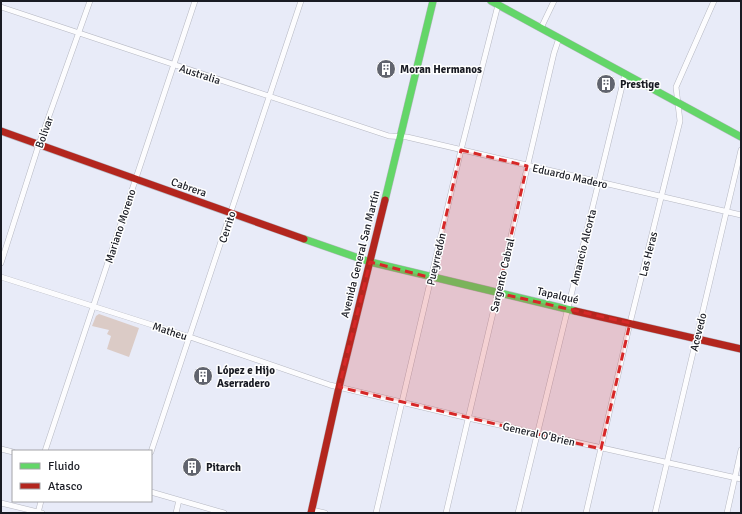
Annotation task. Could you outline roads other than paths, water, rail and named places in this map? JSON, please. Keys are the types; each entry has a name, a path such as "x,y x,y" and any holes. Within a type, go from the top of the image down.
{"main road":[{"name":"Avenida General San Martín","path":"312,511 339,387 433,1"},
{"path":"491,1 741,137"},
{"name":"Cabrera","path":"1,131 135,180 370,262"},
{"name":"Tapalqué","path":"370,262 432,278 741,349"}],"street":[{"name":"Bolívar","path":"1,263 39,144 80,33 90,1"},
{"name":"Mariano Moreno","path":"45,450 195,1"},
{"name":"Cerrito","path":"152,450 301,1"},
{"path":"541,28 554,1"},
{"name":"Las Heras","path":"586,513 630,323 680,121 676,87 714,1"},
{"name":"Pueyrredón","path":"376,513 461,150 498,5"},
{"name":"Australia","path":"1,7 269,97 389,136 399,137"},
{"name":"Sargento Cabral","path":"446,513 554,53 560,38"},
{"name":"Amancio Alcorta","path":"518,513 625,74"},
{"name":"Eduardo Madero","path":"399,137 741,215"},
{"name":"Acevedo","path":"655,513 728,212 741,150"},
{"name":"Matheu","path":"1,277 190,337 339,387"},
{"name":"General O'Brien","path":"339,387 601,449 741,480"},
{"path":"1,449 12,452"},
{"path":"727,513 741,450"},
{"path":"152,492 224,513"},
{"path":"176,513 179,500"},
{"path":"1,503 40,513 41,502"},
{"path":"312,511 325,513"}],"place":[{"name":"Moran Hermanos","path":"386,69"},
{"name":"Prestige","path":"606,84"},
{"name":"López e Hijo Aserradero","path":"203,376"},
{"name":"Pitarch","path":"192,467"}]}
